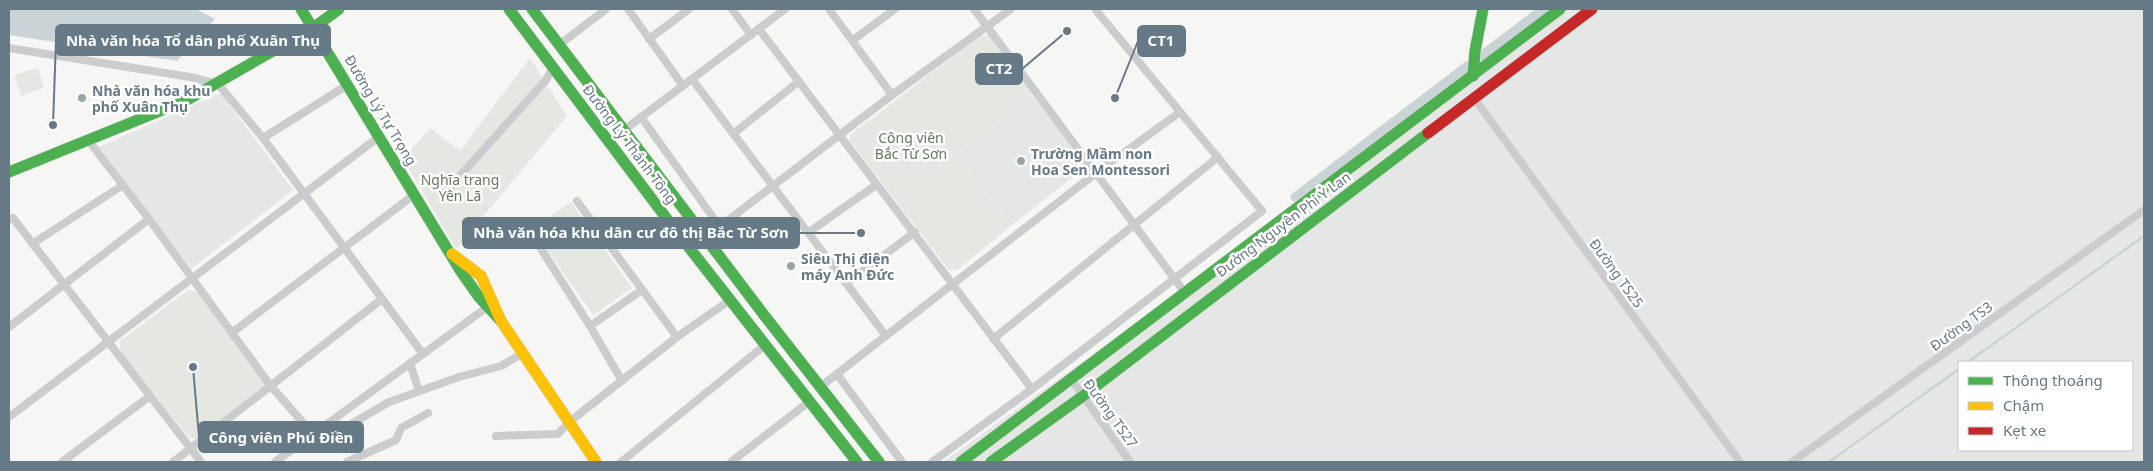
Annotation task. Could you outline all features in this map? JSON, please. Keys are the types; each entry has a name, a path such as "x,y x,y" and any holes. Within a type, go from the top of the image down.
{"main road":[{"name":"Đường Lý Tự Trọng","path":"301,9 349,84 451,253 466,282 486,308 501,321"},
{"path":"9,172 187,100 313,28 339,9"},
{"name":"Đường Lý Thánh Tông","path":"509,9 746,321 858,462"},
{"name":"Đường Lý Thánh Tông","path":"532,9 879,462"},
{"path":"1474,98 1475,51 1483,9"},
{"name":"Đường Nguyên Phi Ỷ Lan","path":"962,462 1560,9"},
{"name":"Đường Nguyên Phi Ỷ Lan","path":"991,462 1083,396 1592,9"},
{"name":"Đường Lý Tự Trọng","path":"451,253 481,276 501,321 595,462"},
{"path":"746,321 760,309"}],"street":[{"path":"559,45 606,9"},
{"path":"628,9 683,86"},
{"path":"649,39 689,9"},
{"path":"732,9 751,35"},
{"path":"624,130 785,9"},
{"path":"829,9 892,95"},
{"path":"853,40 895,9"},
{"path":"974,9 1185,293"},
{"path":"706,237 774,187 892,95 1011,9"},
{"path":"932,462 1032,389 1262,211 1095,9"},
{"path":"759,29 876,185 915,232 1032,389"},
{"path":"9,48 190,77 218,84 263,138 302,193 424,354"},
{"path":"450,187 546,80 553,67"},
{"path":"692,80 886,336"},
{"path":"733,134 798,82"},
{"path":"263,138 349,84"},
{"name":"Đường TS25","path":"1474,98 1740,462"},
{"path":"820,387 1096,173 1180,112"},
{"path":"641,117 720,227"},
{"path":"9,417 302,193 380,136"},
{"path":"88,140 149,218 270,385 317,441 322,442 388,402 459,377 501,366 523,353"},
{"path":"993,339 1218,157"},
{"path":"32,244 122,185"},
{"path":"809,232 876,185"},
{"path":"233,332 415,194"},
{"path":"577,201 678,337"},
{"name":"Đường TS3","path":"1792,462 2144,210"},
{"path":"9,219 12,218 201,462"},
{"path":"9,327 149,218"},
{"path":"529,230 590,326 622,381"},
{"path":"847,283 915,232"},
{"path":"590,326 642,290"},
{"path":"173,462 382,299"},
{"path":"496,436 558,434 568,423 678,337 730,300"},
{"path":"275,462 486,308"},
{"path":"621,462 765,345"},
{"path":"410,363 419,391"},
{"path":"836,374 902,462"},
{"name":"Đường TS27","path":"1071,379 1130,462"},
{"path":"62,462 150,396"},
{"path":"731,462 810,401"},
{"path":"347,462 396,440 401,428 428,413"}],"shaded area":[{"path":"9,9 196,9 215,19 177,61 9,35"},
{"path":"1552,9 2144,9 2144,462 943,462 1295,209"},
{"path":"221,93 293,190 191,269 99,147"},
{"name":"Trường Mầm non Hoa Sen Montessori","path":"1033,96 1087,166 1011,226 955,155"}],"green space":[{"path":"1567,9 1577,9 1489,75 1485,75 1485,71"},
{"name":"Công viên Bắc Từ Sơn","path":"988,35 1033,96 955,155 1011,226 958,269 949,270 850,141 850,135 980,36"},
{"name":"Nghĩa trang Yên Lã","path":"530,58 567,116 456,249 403,159 430,128 460,151"},
{"path":"38,68 44,88 21,96 14,75"},
{"path":"1447,101 1451,103 1450,106 1089,382 1085,381 1086,377"},
{"path":"571,202 632,288 593,315 532,229"},
{"path":"188,290 198,292 266,384 264,389 197,439 188,437 120,351 120,341"},
{"path":"1062,395 1065,396 1064,400 982,462 974,462"}],"waterway":[{"path":"1481,56 1543,9"},
{"path":"1295,197 1467,66"},
{"path":"1969,361 2144,236"},
{"path":"1829,462 1958,370"}],"traffic: fast":[{"path":"301,9 460,270 479,297 501,321"},
{"path":"9,172 187,100 313,28 339,9"},
{"path":"509,9 673,227 857,462"},
{"path":"532,9 764,315 879,462"},
{"path":"1473,76 1475,51 1483,9"},
{"path":"961,462 1560,9"},
{"path":"991,462 1083,396 1428,133"}],"traffic: slow":[{"path":"452,254 481,276 501,321 596,462"}],"traffic: jam":[{"path":"1428,133 1592,9"}],"place":[{"name":"CT2","path":"1067,31"},
{"name":"Nhà văn hóa khu phố Xuân Thụ","path":"82,98"},
{"name":"CT1","path":"1115,98"},
{"name":"Nhà văn hóa Tổ dân phố Xuân Thụ","path":"53,125"},
{"name":"Trường Mầm non Hoa Sen Montessori","path":"1021,161"},
{"name":"Nhà văn hóa khu dân cư đô thị Bắc Từ Sơn","path":"861,233"},
{"name":"Siêu Thị điện máy Anh Đức","path":"791,266"},
{"name":"Công viên Phú Điền","path":"193,367"}]}
